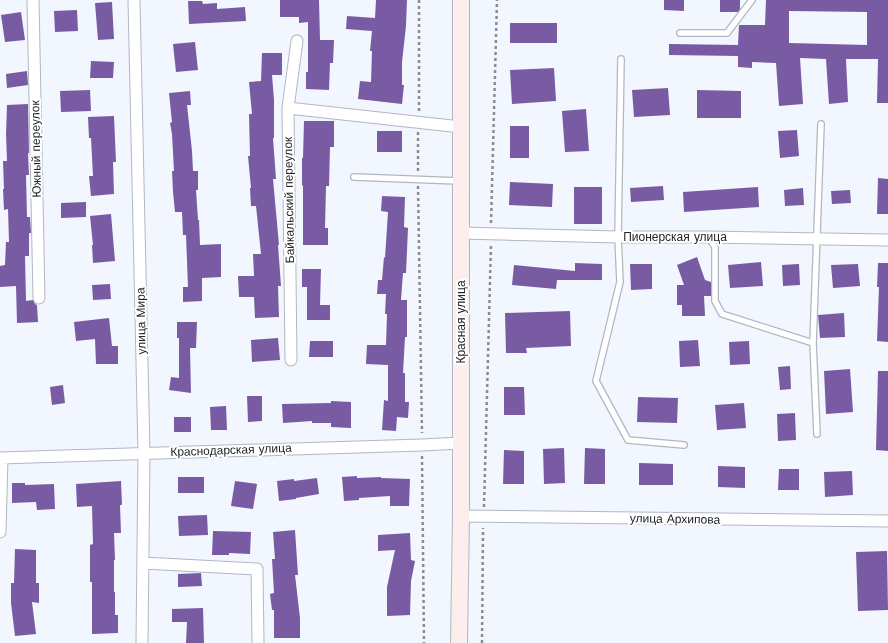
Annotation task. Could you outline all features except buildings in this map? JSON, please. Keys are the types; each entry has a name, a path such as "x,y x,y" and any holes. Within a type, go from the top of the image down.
{"main road":[{"name":"Красная улица","path":"459,643 461,516 461,0"}],"street":[{"name":"Южный переулок","path":"33,0 40,298"},
{"name":"улица Мира","path":"134,0 144,453 142,643"},
{"name":"Байкальский переулок","path":"291,360 288,108 297,41"},
{"path":"288,108 461,128"},
{"name":"Пионерская улица","path":"461,232 618,237 708,236 888,240"},
{"name":"Краснодарская улица","path":"1,458 461,443"},
{"path":"0,532 1,458"},
{"name":"улица Архипова","path":"461,516 888,522"},
{"path":"143,563 257,569 258,643"}],"lane":[{"path":"680,33 727,33 752,0"},
{"path":"621,59 618,237 620,282 596,381 628,440 684,445"},
{"path":"817,434 813,343 821,124"},
{"path":"354,177 461,181"},
{"path":"708,236 715,247 715,301 722,314 813,343"}],"path":[{"path":"419,0 418,180 424,643"},
{"path":"482,643 483,516 497,0"}]}
